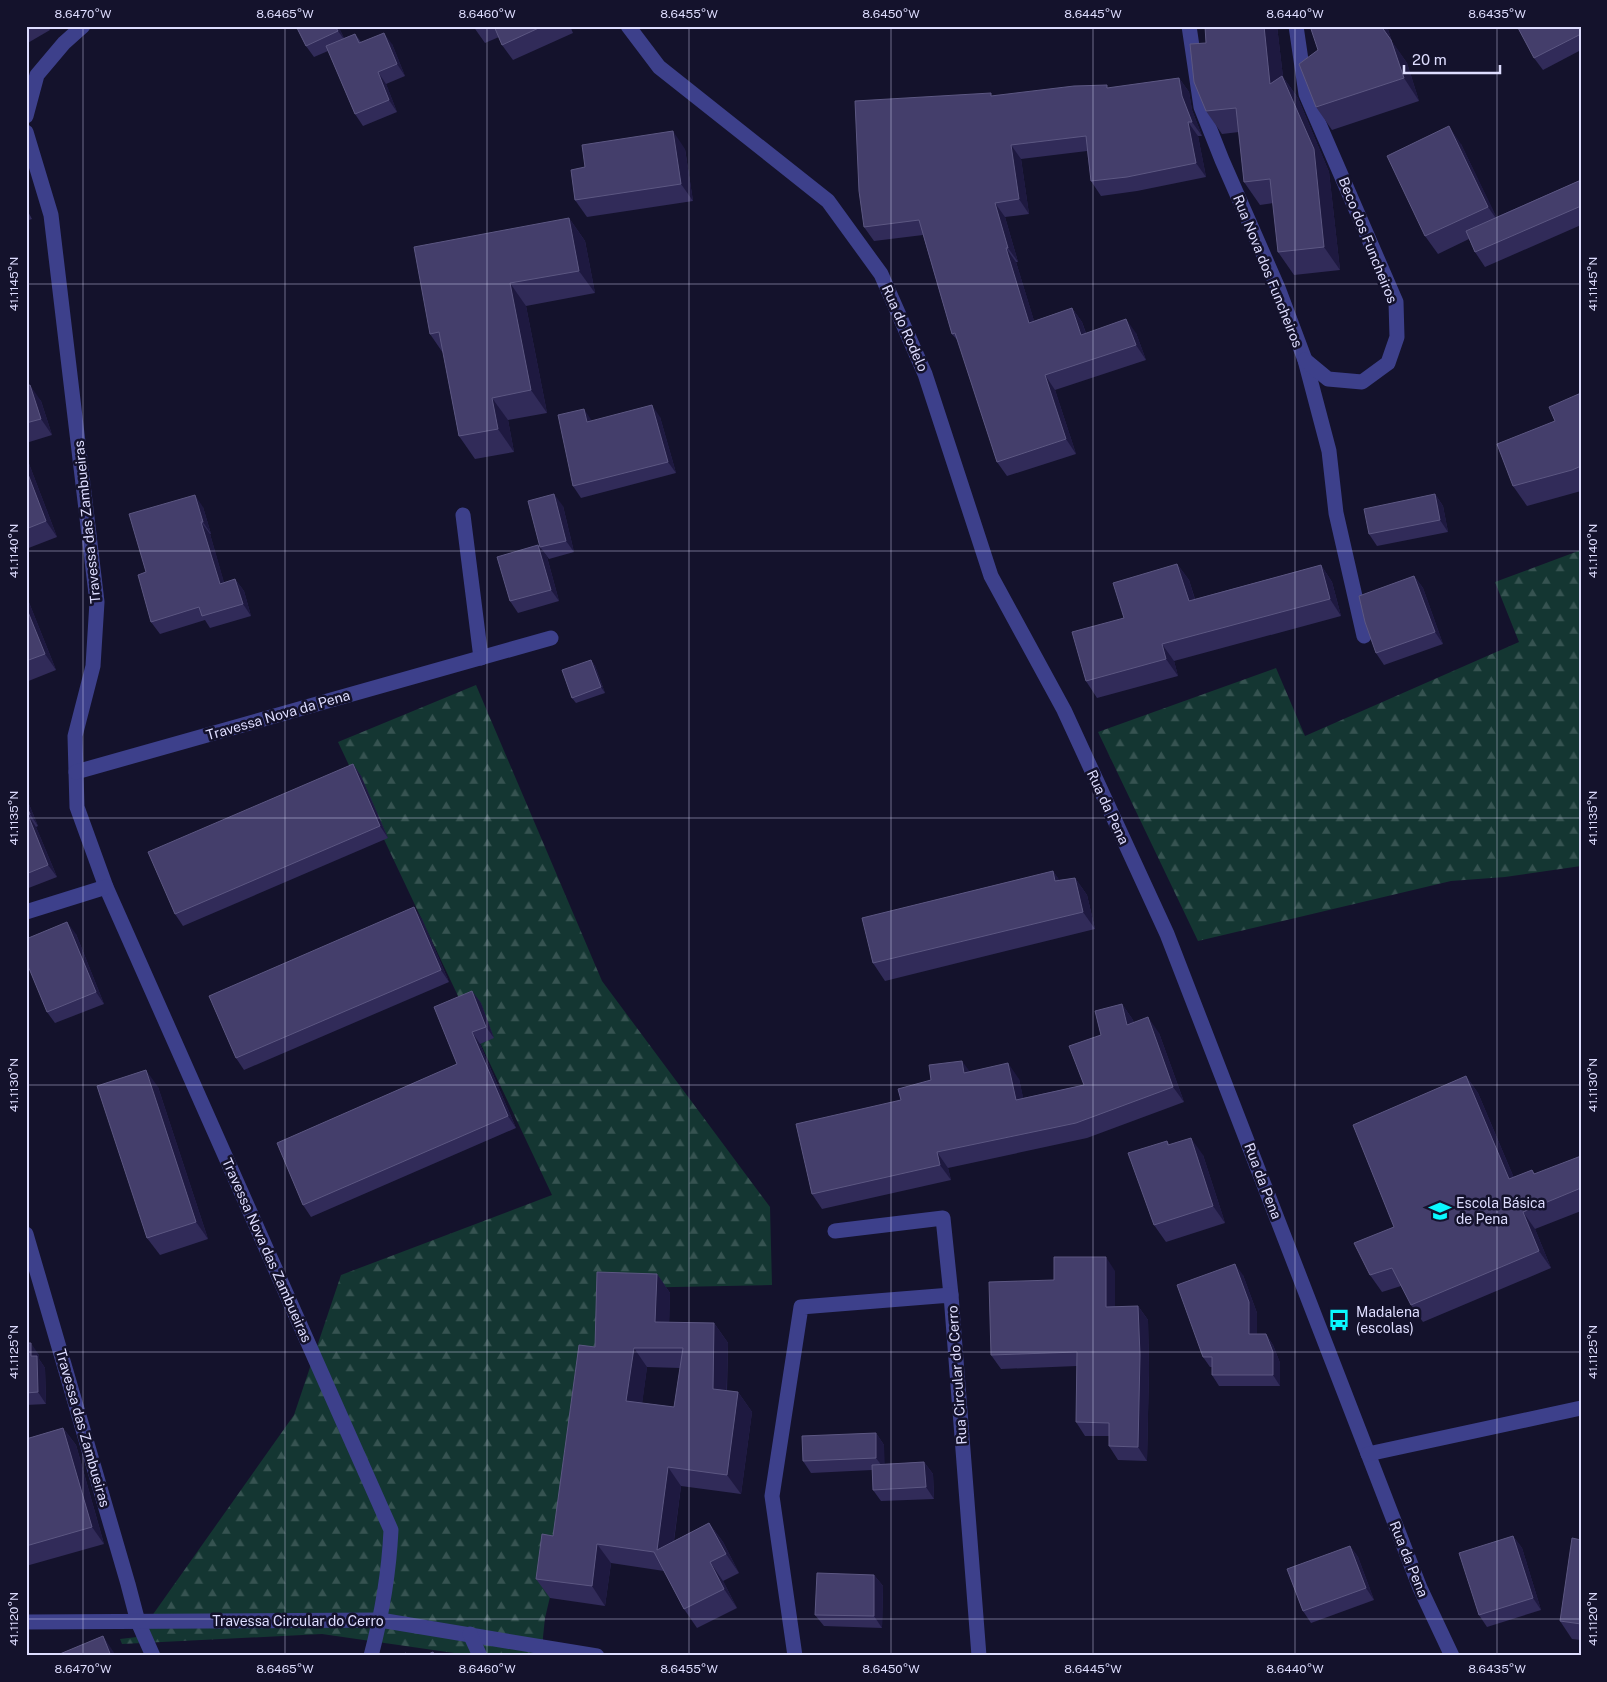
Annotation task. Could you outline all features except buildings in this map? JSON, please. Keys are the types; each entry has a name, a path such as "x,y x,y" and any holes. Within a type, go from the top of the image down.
{"street":[{"path":"26,116 37,75 64,43 83,26"},
{"name":"Rua do Rodelo","path":"628,26 659,67 828,201 881,274 925,374 991,576 1064,710"},
{"name":"Rua Nova dos Funcheiros","path":"1189,26 1201,108 1278,288 1305,360 1329,451 1336,513 1364,636"},
{"name":"Beco dos Funcheiros","path":"1296,26 1306,94 1396,302 1397,336 1388,363 1362,382 1328,379 1305,360"},
{"name":"Travessa das Zambueiras","path":"26,132 50,215 97,602 93,666 75,736 77,807 106,887"},
{"path":"463,515 481,658"},
{"name":"Travessa Nova da Pena","path":"76,772 551,638"},
{"name":"Rua da Pena","path":"1064,710 1167,934 1420,1588 1452,1656"},
{"path":"26,912 106,887"},
{"name":"Travessa Nova das Zambueiras","path":"106,887 391,1530 389,1568 380,1620 371,1656"},
{"path":"835,1231 943,1218 951,1295"},
{"name":"Travessa das Zambueiras","path":"26,1234 138,1622 153,1656"},
{"name":"Rua Circular do Cerro","path":"795,1656 772,1496 801,1308 951,1295 979,1656"},
{"path":"1368,1454 1581,1408"},
{"name":"Travessa Circular do Cerro","path":"26,1622 380,1620 597,1656"},
{"path":"470,1634 480,1656"}],"green space":[{"path":"1581,550 1581,866 1505,877 1451,881 1198,941 1098,732 1276,668 1305,736 1519,642 1495,582"},
{"path":"476,685 602,981 770,1207 772,1285 623,1288 545,1618 541,1656 475,1656 322,1634 122,1644 120,1639 137,1637 294,1415 341,1275 552,1195 338,742"}],"place":[{"name":"Escola Básica de Pena","path":"1440,1211"},
{"name":"Madalena (escolas)","path":"1339,1320"}]}
